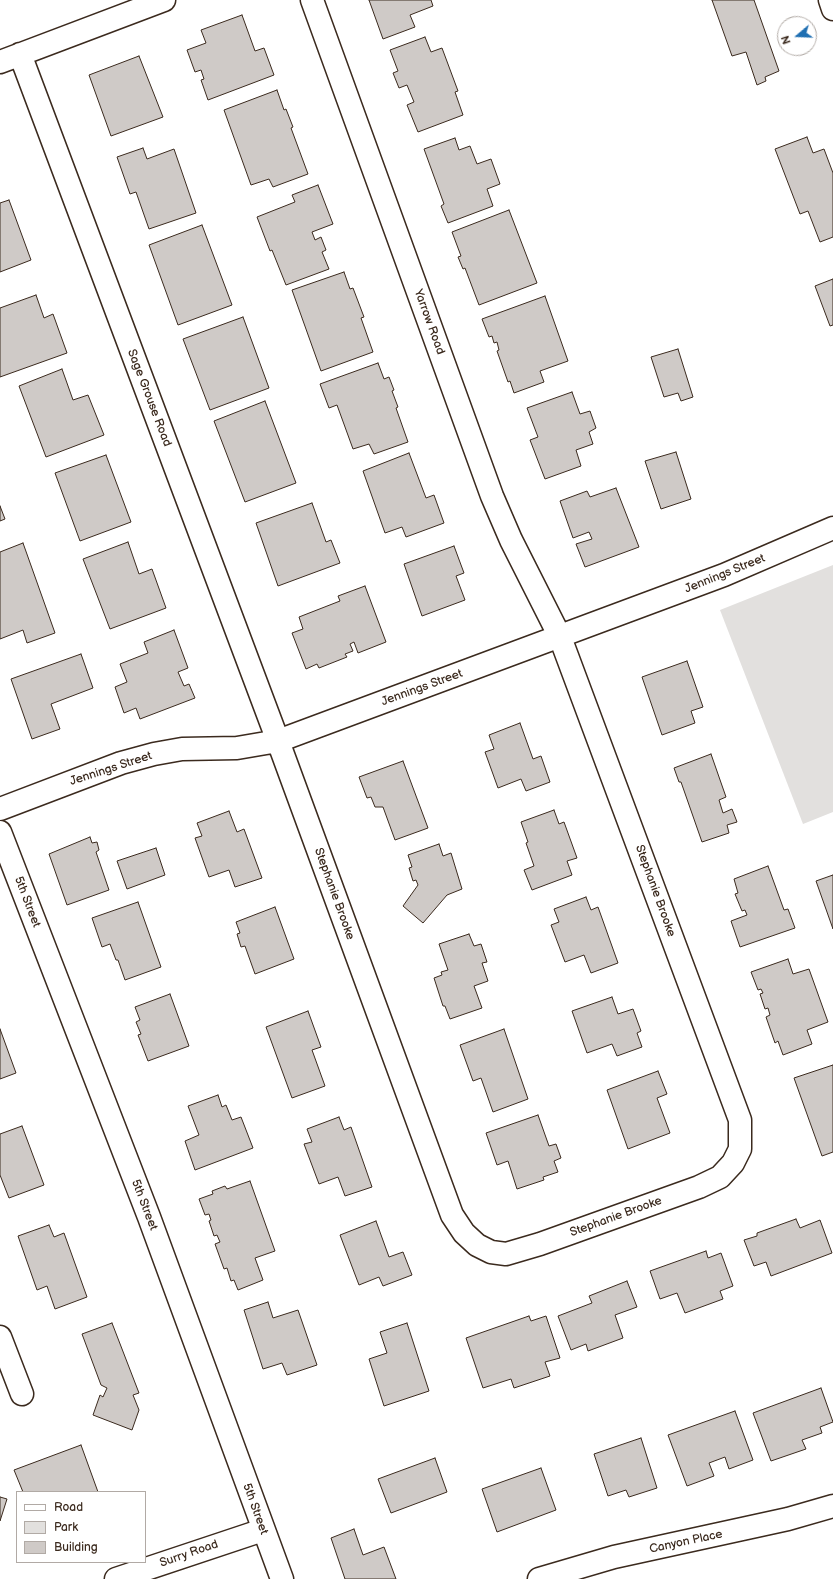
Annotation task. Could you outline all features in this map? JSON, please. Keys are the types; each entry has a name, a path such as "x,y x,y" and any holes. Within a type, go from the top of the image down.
{"street":[{"path":"10,58 164,0"},
{"name":"Yarrow Road","path":"312,0 492,496 511,540 560,637"},
{"path":"830,0 833,9"},
{"name":"Sage Grouse Road","path":"10,58 278,742"},
{"name":"Jennings Street","path":"0,809 121,763 154,754 182,750 237,748 278,742 724,575 833,528"},
{"name":"Stephanie Brooke","path":"278,742 452,1215 464,1233 477,1245 491,1252 506,1254 540,1244 699,1187 720,1177 733,1163 740,1149 740,1120 560,637"},
{"name":"5th Street","path":"0,832 149,1217 282,1579"},
{"path":"0,1337 22,1394"},
{"name":"Canyon Place","path":"539,1579 614,1557 788,1519 833,1506"},
{"name":"Surry Road","path":"116,1579 263,1530"}],"green space":[{"path":"833,565 833,812 803,824 720,610"}],"building":[{"path":"369,0 431,0 433,6 410,15 415,27 383,39"},
{"path":"712,0 754,0 779,71 765,77 766,81 757,85 746,52 732,56"},
{"path":"242,15 255,51 264,48 274,75 208,100 201,80 204,79 201,70 195,72 187,50 206,43 201,30"},
{"path":"425,37 431,52 442,48 458,91 455,92 463,115 418,132 407,105 414,102 407,85 399,88 393,73 398,71 390,50"},
{"path":"139,56 163,117 111,136 89,75"},
{"path":"277,90 284,110 286,109 293,127 291,128 308,174 273,187 269,179 251,185 224,110"},
{"path":"807,137 813,153 824,149 833,173 833,237 820,242 808,211 800,214 775,149"},
{"path":"455,138 459,150 470,146 477,164 491,159 500,184 487,189 493,206 448,223 441,206 444,204 424,149"},
{"path":"143,148 147,159 174,149 196,213 149,229 136,192 130,194 117,157"},
{"path":"318,185 333,224 312,232 315,240 321,237 326,250 322,252 329,269 286,285 272,250 270,251 257,217 295,202 292,195"},
{"path":"9,200 31,260 0,272 0,203"},
{"path":"509,210 537,283 479,305 465,268 463,269 458,257 461,256 452,232"},
{"path":"202,225 232,305 178,325 149,245"},
{"path":"344,272 350,289 353,288 364,317 361,318 373,352 321,371 292,290"},
{"path":"833,279 833,325 830,326 815,286"},
{"path":"36,295 44,318 53,314 67,353 0,377 0,308"},
{"path":"545,296 568,361 540,371 544,382 514,393 510,381 508,382 497,351 499,350 497,342 494,343 492,336 489,337 482,319"},
{"path":"243,317 269,388 210,410 183,339"},
{"path":"678,349 693,397 681,401 678,393 664,397 651,357"},
{"path":"378,363 384,379 389,377 394,390 392,391 398,407 396,408 408,442 374,454 369,444 353,449 337,405 329,408 320,384"},
{"path":"62,369 73,400 88,395 104,435 46,457 19,386"},
{"path":"572,392 580,414 590,411 596,428 589,432 593,444 576,450 581,466 545,479 530,440 538,437 527,408"},
{"path":"265,401 296,483 245,502 214,421"},
{"path":"676,452 691,499 661,509 645,461"},
{"path":"409,453 426,498 434,495 444,523 406,537 402,527 385,533 363,471"},
{"path":"106,455 131,522 80,541 55,473"},
{"path":"616,488 639,547 585,567 576,544 592,539 589,532 573,538 560,501 587,491 590,497"},
{"path":"312,503 326,542 331,540 340,563 278,586 256,523"},
{"path":"0,506 5,519 0,521"},
{"path":"128,542 139,574 152,569 166,608 110,629 83,559"},
{"path":"23,543 55,633 27,643 23,630 0,639 0,552"},
{"path":"454,546 464,573 456,576 465,600 422,616 404,564"},
{"path":"365,586 386,642 358,653 354,642 350,644 353,651 345,654 347,657 319,668 317,664 306,669 292,633 303,629 299,617 340,601 338,596"},
{"path":"174,630 188,668 178,672 184,686 189,684 195,698 140,719 136,708 124,713 115,687 127,682 120,664 148,653 144,642"},
{"path":"81,654 93,688 51,704 60,729 32,739 11,679"},
{"path":"687,661 703,707 691,711 695,723 662,735 642,677"},
{"path":"520,723 533,759 541,756 550,782 526,791 521,779 498,788 485,752 494,749 489,735"},
{"path":"711,754 726,797 719,800 723,813 732,809 737,822 727,825 729,833 702,842 681,782 679,782 674,768"},
{"path":"403,761 428,828 395,840 383,807 375,807 371,797 367,798 359,777"},
{"path":"554,810 559,824 564,822 577,858 567,861 572,875 532,890 524,870 534,866 521,822"},
{"path":"229,811 237,832 244,829 262,878 235,887 229,870 209,877 195,838 202,836 197,823"},
{"path":"90,837 92,843 97,842 99,850 96,852 109,890 67,905 49,854"},
{"path":"439,844 443,856 451,853 462,889 447,895 423,923 403,906 418,885 416,880 413,881 409,868 412,867 408,855"},
{"path":"156,848 165,875 127,889 117,861"},
{"path":"768,866 784,910 788,909 795,928 740,947 731,921 747,915 745,910 742,911 735,894 738,893 734,879"},
{"path":"833,875 833,929 816,881"},
{"path":"586,897 591,910 598,907 618,963 591,973 584,955 565,962 551,925 559,922 554,909"},
{"path":"138,902 161,967 125,980 118,960 116,960 110,944 102,947 92,918"},
{"path":"275,907 294,959 255,974 245,946 241,947 237,934 240,933 236,922"},
{"path":"469,934 474,946 481,944 487,962 482,963 488,981 474,986 482,1008 450,1019 445,1006 443,1006 434,978 442,975 441,972 448,970 439,944"},
{"path":"788,959 793,974 809,969 828,1022 807,1030 812,1044 783,1055 778,1041 775,1043 766,1017 770,1015 768,1008 765,1009 760,994 763,993 761,989 758,990 751,972"},
{"path":"170,994 189,1046 148,1061 138,1035 141,1034 136,1022 140,1020 135,1007"},
{"path":"612,997 618,1014 633,1009 641,1031 637,1033 642,1047 617,1056 612,1044 587,1053 572,1011"},
{"path":"308,1011 321,1047 312,1050 325,1086 292,1098 266,1027"},
{"path":"0,1029 16,1073 0,1079"},
{"path":"504,1029 528,1099 493,1112 481,1078 473,1081 460,1045"},
{"path":"833,1065 833,1152 822,1156 794,1078"},
{"path":"658,1071 667,1094 657,1098 670,1133 628,1149 607,1090"},
{"path":"218,1095 222,1107 226,1105 232,1120 241,1117 253,1148 195,1170 185,1141 199,1135 188,1106"},
{"path":"538,1115 549,1146 556,1144 561,1158 554,1161 558,1172 543,1177 544,1180 517,1189 508,1161 497,1165 486,1133"},
{"path":"339,1117 344,1130 351,1127 372,1187 345,1196 338,1177 319,1184 304,1144 312,1142 307,1129"},
{"path":"22,1126 44,1185 9,1198 0,1175 0,1134"},
{"path":"250,1181 275,1251 255,1258 263,1280 238,1290 234,1280 231,1281 227,1268 224,1269 215,1244 220,1242 217,1235 214,1236 209,1221 211,1220 209,1214 205,1215 199,1199 213,1194 212,1191 225,1186 227,1189"},
{"path":"796,1219 800,1228 820,1220 832,1253 771,1276 766,1262 754,1266 744,1240 757,1236 757,1233"},
{"path":"376,1221 389,1257 403,1252 412,1275 383,1286 379,1277 359,1285 340,1235"},
{"path":"49,1225 54,1237 64,1233 87,1297 55,1309 47,1286 37,1290 18,1236"},
{"path":"706,1251 708,1258 721,1253 733,1286 720,1291 723,1299 685,1313 677,1293 660,1299 650,1271"},
{"path":"627,1281 637,1307 615,1315 623,1338 588,1351 586,1344 571,1350 558,1316 592,1303 589,1296"},
{"path":"268,1302 273,1318 298,1310 317,1365 287,1375 282,1363 263,1369 244,1310"},
{"path":"529,1316 531,1321 546,1316 560,1358 545,1362 550,1376 514,1388 511,1379 483,1388 466,1338"},
{"path":"112,1323 139,1393 133,1395 139,1410 132,1430 93,1415 100,1395 103,1397 107,1388 101,1385 82,1334"},
{"path":"407,1323 429,1391 384,1406 369,1359 387,1353 380,1332"},
{"path":"821,1388 833,1422 820,1427 822,1433 802,1440 806,1449 771,1461 753,1413"},
{"path":"735,1411 753,1460 729,1469 725,1457 709,1463 714,1476 687,1486 668,1435"},
{"path":"641,1438 657,1488 629,1497 626,1490 608,1496 594,1454"},
{"path":"81,1445 98,1491 23,1491 14,1470"},
{"path":"435,1458 447,1492 391,1513 378,1479"},
{"path":"541,1468 556,1510 497,1532 482,1489"},
{"path":"0,1497 7,1499 0,1521"},
{"path":"354,1529 363,1555 384,1547 396,1579 345,1579 331,1538"}]}
